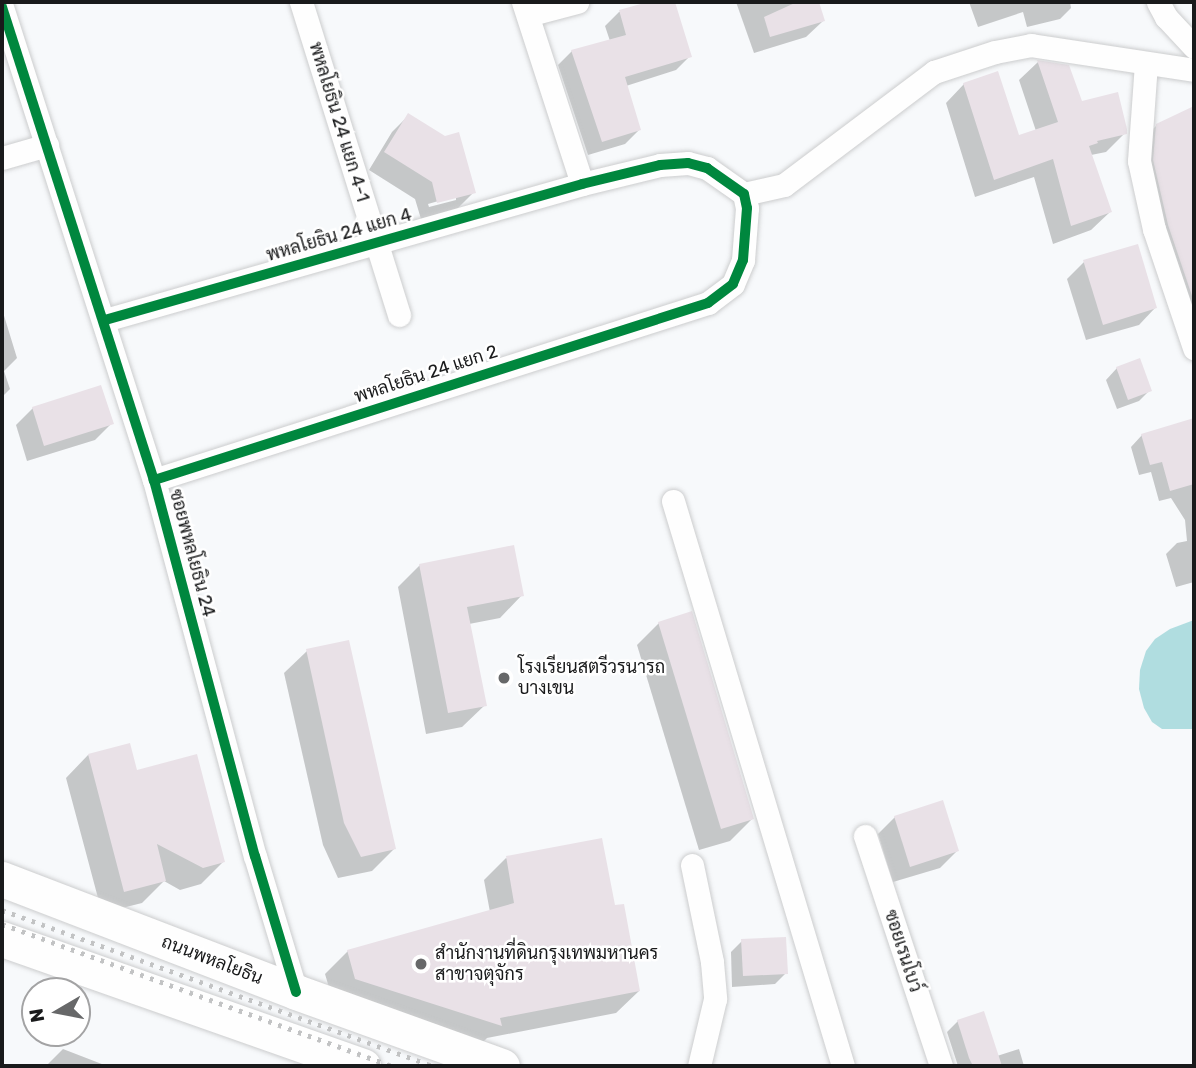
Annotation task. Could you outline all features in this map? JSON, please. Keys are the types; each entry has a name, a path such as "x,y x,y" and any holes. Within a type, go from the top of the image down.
{"main road":[{"name":"ถนนพหลโยธิน","path":"2,879 296,992 502,1066"},
{"path":"2,939 363,1066"},
{"path":"286,1040 296,992"}],"street":[{"name":"พหลโยธิน 24 แยก 4-1","path":"301,2 399,314"},
{"path":"578,2 526,8 582,184 660,165 688,163 707,168 744,194 783,186 934,72 960,62 1031,45 1194,70"},
{"path":"1158,2 1166,16 1194,47"},
{"name":"ซอยพหลโยธิน 24","path":"2,7 105,320 154,480 251,843 296,992"},
{"path":"1146,63 1139,161 1154,229 1194,348"},
{"path":"2,158 47,145"},
{"name":"พหลโยธิน 24 แยก 4","path":"105,320 582,184"},
{"name":"พหลโยธิน 24 แยก 2","path":"154,480 708,303 733,284 743,260 747,208 744,194"},
{"path":"673,501 842,1066"},
{"name":"ซอยเรนโบว์","path":"866,836 941,1066"},
{"path":"692,865 712,962 715,999 699,1066"}],"water":[{"path":"1194,620 1194,729 1162,729 1152,722 1144,708 1139,689 1140,670 1146,651 1155,639 1170,629"}],"building":[{"path":"648,2 675,2 692,57 625,77 641,130 602,142 571,50 626,35 619,10"},
{"path":"797,2 819,2 825,21 770,37 764,17"},
{"path":"1037,60 1069,65 1082,101 1118,92 1127,134 1097,141 1098,143 1089,146 1112,212 1071,226 1053,159 994,180 963,83 998,71 1019,135 1058,122"},
{"path":"1194,106 1194,302 1168,225 1153,160 1156,124"},
{"path":"408,113 445,136 459,132 476,193 437,203 432,182 384,152"},
{"path":"1138,244 1157,308 1103,325 1083,260"},
{"path":"1140,358 1152,391 1128,400 1116,367"},
{"path":"101,385 114,424 44,446 32,407"},
{"path":"1194,418 1194,484 1170,491 1162,462 1150,465 1141,434"},
{"path":"514,545 524,596 467,607 487,706 448,713 419,564"},
{"path":"692,611 754,819 721,829 658,622"},
{"path":"349,640 396,849 361,857 344,823 306,649"},
{"path":"130,743 137,770 197,754 225,862 203,868 157,844 166,881 124,892 88,754"},
{"path":"943,800 959,851 910,867 894,816"},
{"path":"602,838 615,905 624,904 640,991 500,1018 502,1026 355,979 347,950 514,903 506,856"},
{"path":"786,937 788,974 743,976 741,939"},
{"path":"984,1011 1002,1066 973,1066 969,1058 957,1020"}],"railway":[{"path":"2,910 434,1066"},
{"path":"2,924 393,1066"}],"cycle path":[{"path":"2,7 154,480 255,856 296,992"},
{"path":"105,320 582,184 660,165 688,163 707,168 744,194 747,208 743,260 733,284 708,303 154,480"}],"place":[{"name":"โรงเรียนสตรีวรนารถ บางเขน","path":"504,678"},
{"name":"สำนักงานที่ดินกรุงเทพมหานคร สาขาจตุจักร","path":"421,964"}]}
